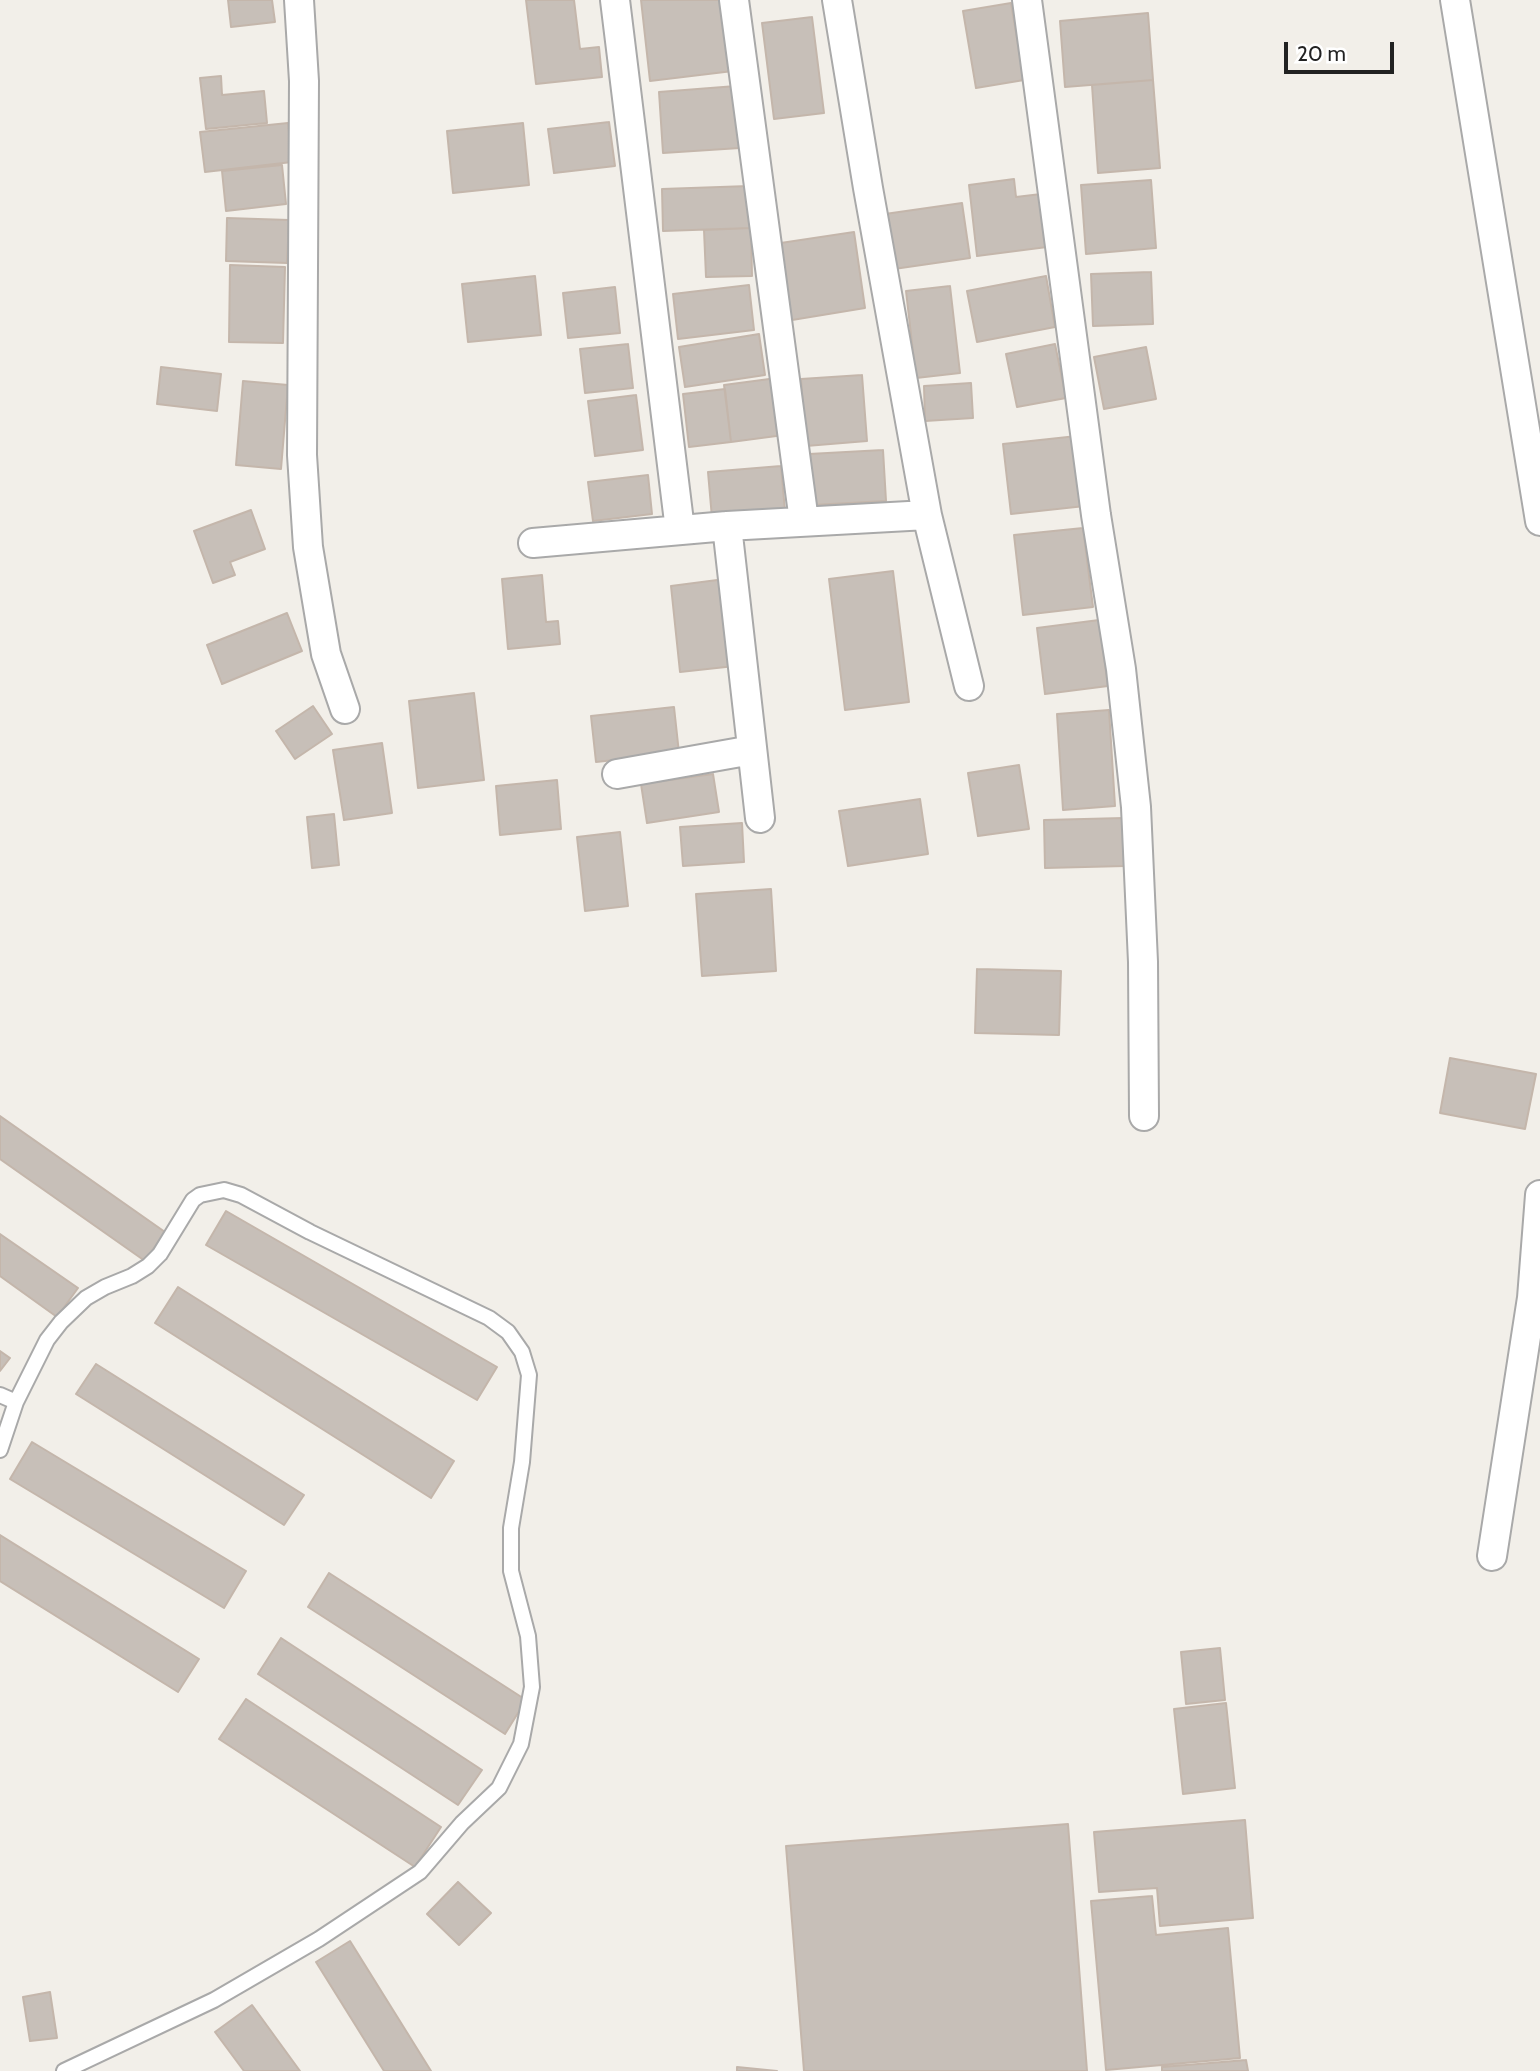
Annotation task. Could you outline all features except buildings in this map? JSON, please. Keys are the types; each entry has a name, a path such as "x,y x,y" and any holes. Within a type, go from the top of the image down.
{"street":[{"path":"299,0 304,81 303,455 308,547 326,654 345,709"},
{"path":"615,0 680,530"},
{"path":"734,0 804,521"},
{"path":"837,0 927,515 969,686"},
{"path":"1027,0 1094,501 1121,669 1135,793 1143,962 1144,1116"},
{"path":"1455,0 1540,521"},
{"path":"533,543 727,526 927,515"},
{"path":"727,526 760,818"},
{"path":"617,774 752,750"},
{"path":"1492,1556 1532,1298 1540,1195"}],"lane":[{"path":"0,1450 16,1402 47,1340 61,1322 86,1298 148,1266 160,1254 193,1200 200,1195 224,1190 241,1195 310,1232 489,1318 508,1332 522,1352 529,1375 522,1462 511,1528 511,1571 528,1636 531,1687 521,1744 499,1788 462,1823 420,1872 319,1939 214,2000 64,2071"},
{"path":"0,1395 16,1402"}]}
